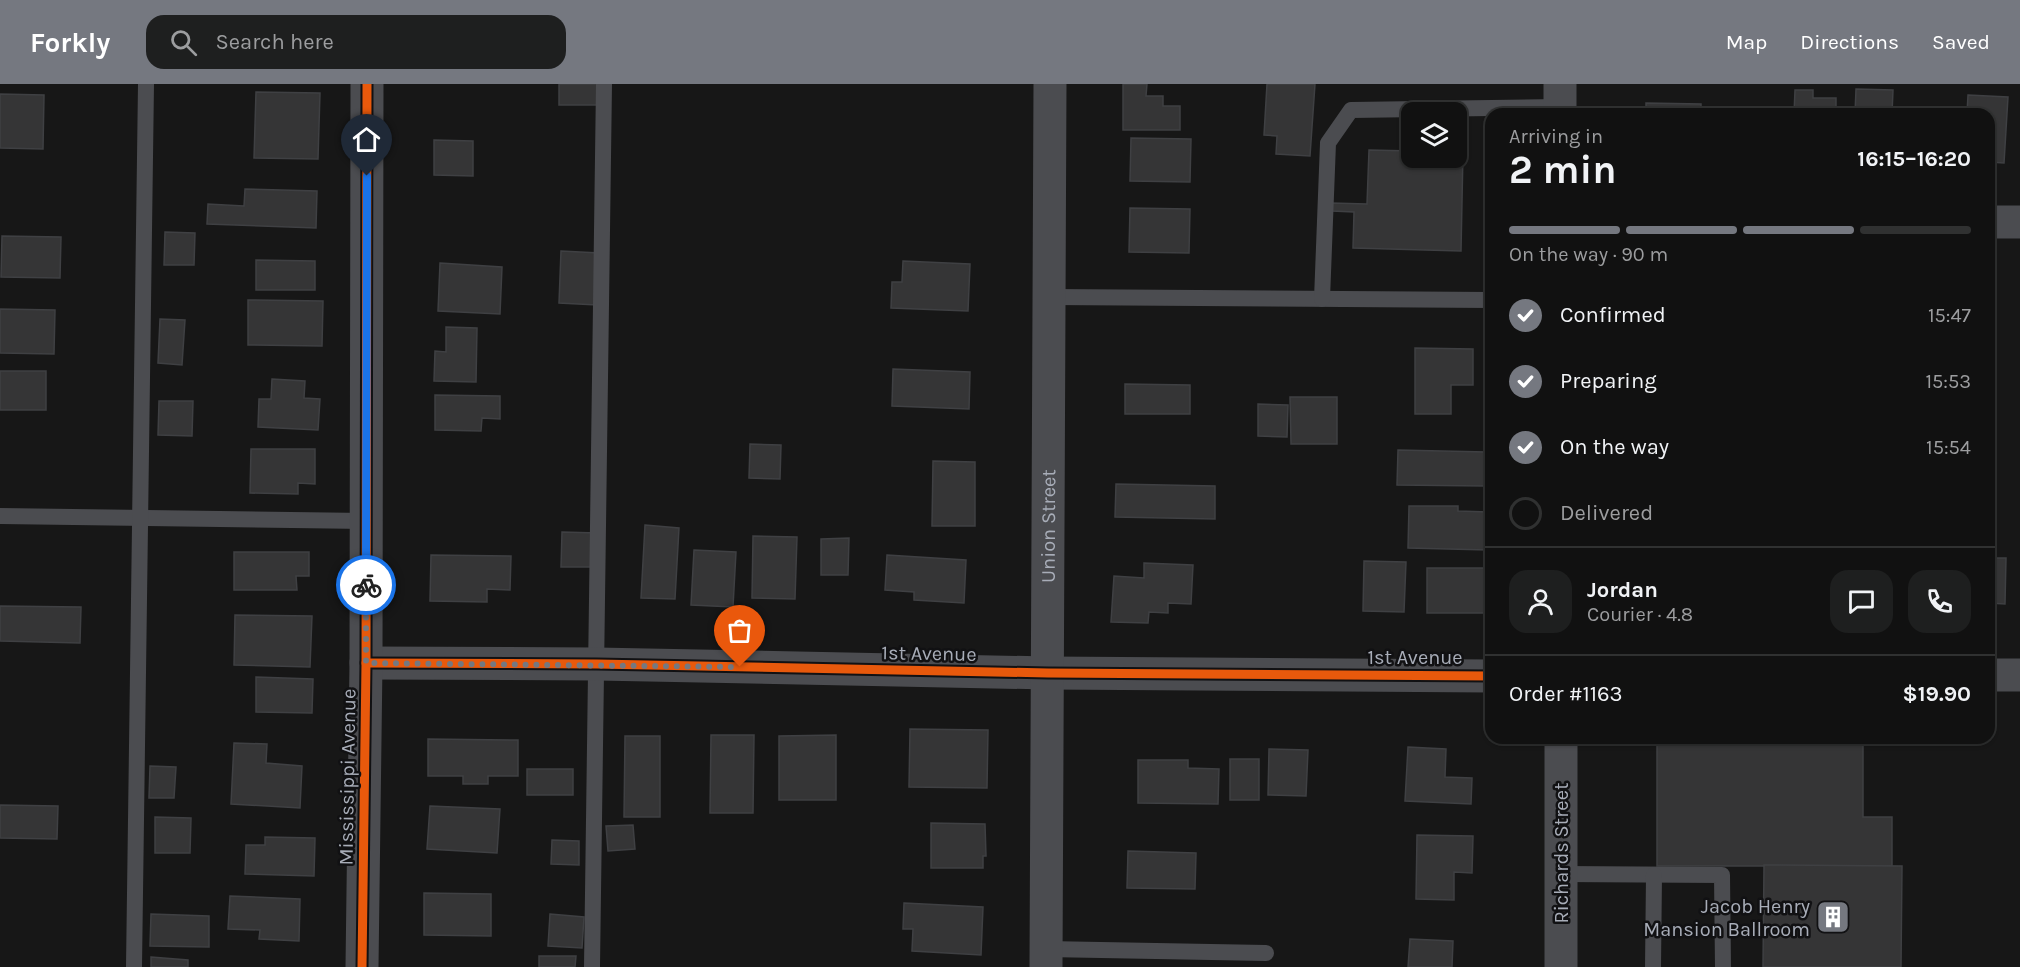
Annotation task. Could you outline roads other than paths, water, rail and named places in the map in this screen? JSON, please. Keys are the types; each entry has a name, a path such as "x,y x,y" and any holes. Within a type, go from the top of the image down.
{"street":[{"name":"Mississippi Avenue","path":"362,967 366,663 367,84"},
{"name":"Union Street","path":"1046,958 1050,84"},
{"path":"1995,222 2020,222"},
{"name":"1st Avenue","path":"366,663 597,664 1048,673 1485,676"},
{"path":"1995,675 2020,675"},
{"name":"Richards Street","path":"1561,744 1561,967"}],"lane":[{"path":"134,967 146,84"},
{"path":"592,967 604,84"},
{"path":"1322,299 1328,143 1352,110 1560,102"},
{"path":"1050,297 1485,300"},
{"path":"0,516 366,521"},
{"path":"1561,874 1722,875 1723,967"},
{"path":"1653,967 1654,875"},
{"path":"1046,958 1266,953"}],"place":[{"name":"Jacob Henry Mansion Ballroom","path":"1833,917"}]}
